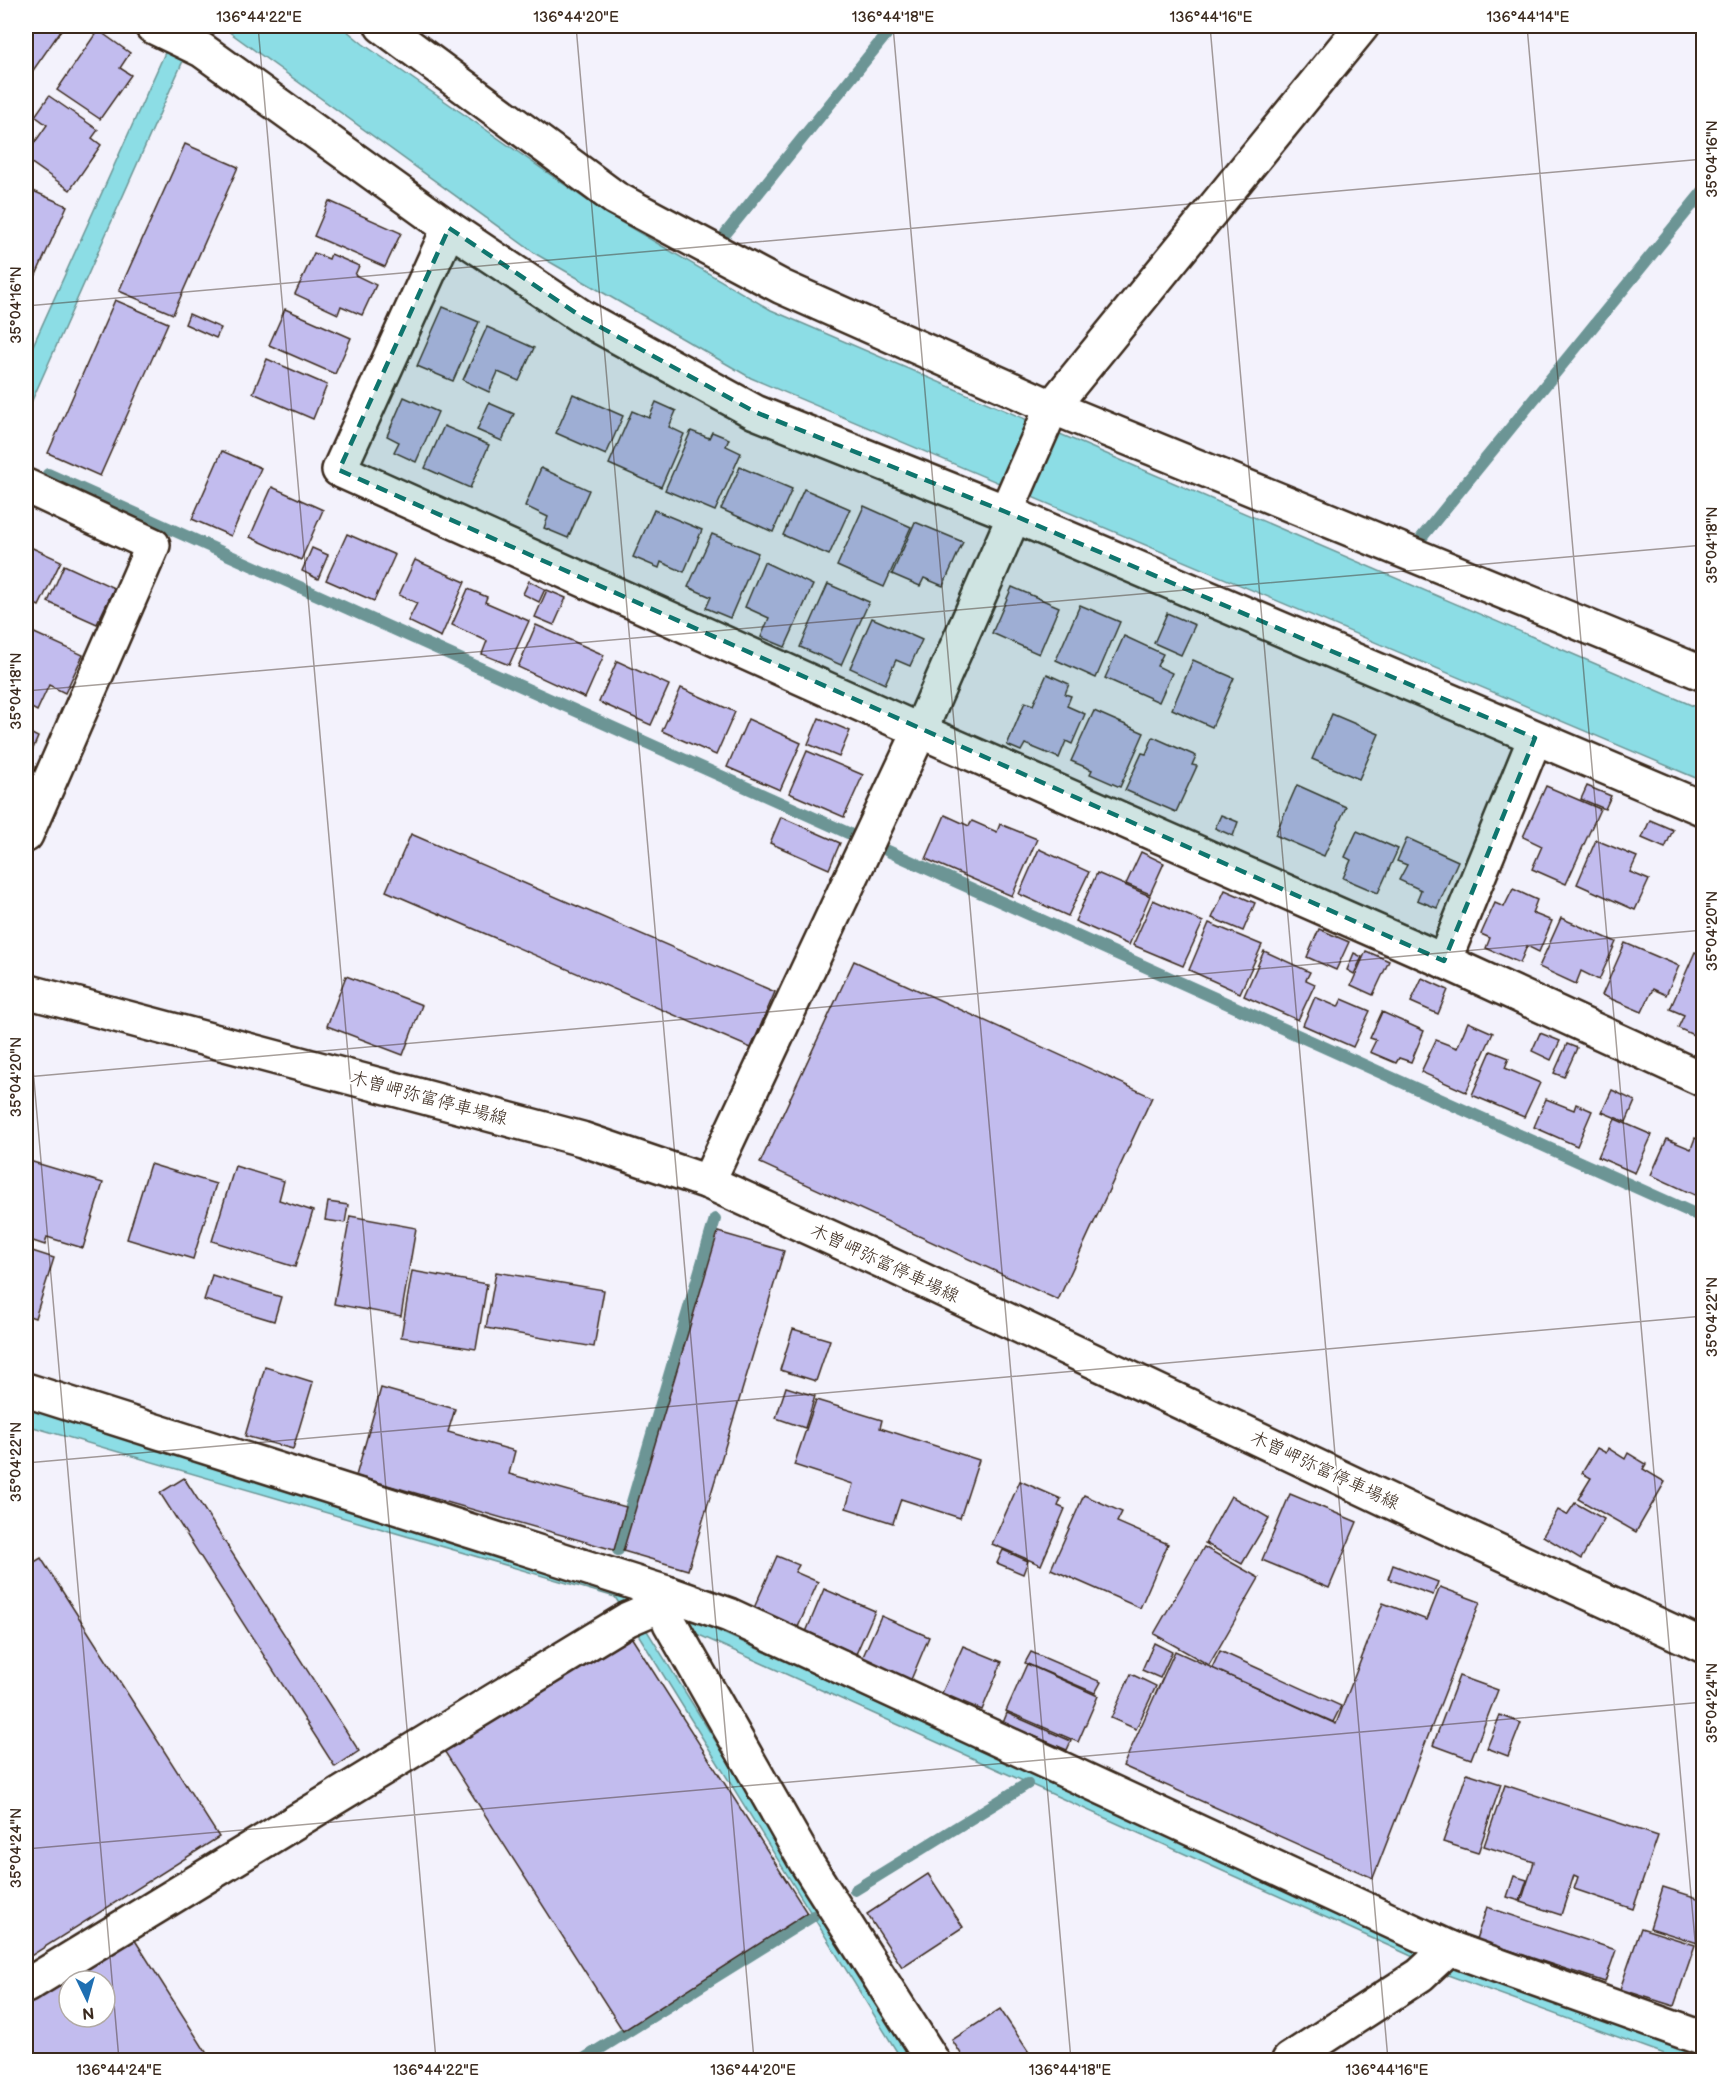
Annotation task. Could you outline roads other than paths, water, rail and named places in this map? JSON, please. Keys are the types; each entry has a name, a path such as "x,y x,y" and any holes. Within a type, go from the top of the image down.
{"street":[{"path":"382,26 416,36 615,198 782,287 1050,412 1704,674"},
{"path":"708,1182 920,731 1050,412 1362,26"},
{"path":"155,28 202,50 449,228 582,317 755,412 1011,509 1535,738 1704,809"},
{"path":"449,228 339,470 920,731 1444,961 1704,1080"},
{"path":"26,486 153,545 26,835"},
{"path":"1444,961 1535,738"},
{"name":"木曽岬弥富停車場線","path":"26,991 582,1139 708,1182 882,1261 1411,1511 1704,1646"},
{"path":"26,1390 667,1606 729,1615 1446,1950 1704,2039"},
{"path":"26,1986 628,1619 667,1606"},
{"path":"667,1606 806,1862 932,2061"},
{"path":"1290,2061 1420,1975 1446,1950"}],"water":[{"path":"177,26 214,26 183,61 26,414 26,361"},
{"path":"221,26 341,26 363,44 604,212 771,310 1703,710 1703,781 751,378 536,254"},
{"path":"26,1408 618,1584 1416,1948 1703,2055 1703,2060 1681,2060 1445,1974 1418,1959 657,1616 644,1626 914,2060 902,2060 615,1597 26,1425"}],"waterway":[{"path":"726,233 893,26"},
{"path":"1422,537 1704,190"},
{"path":"48,474 848,833"},
{"path":"888,851 1704,1218"},
{"path":"618,1550 715,1219"},
{"path":"855,1890 1027,1784"},
{"path":"582,2060 813,1916"}]}
